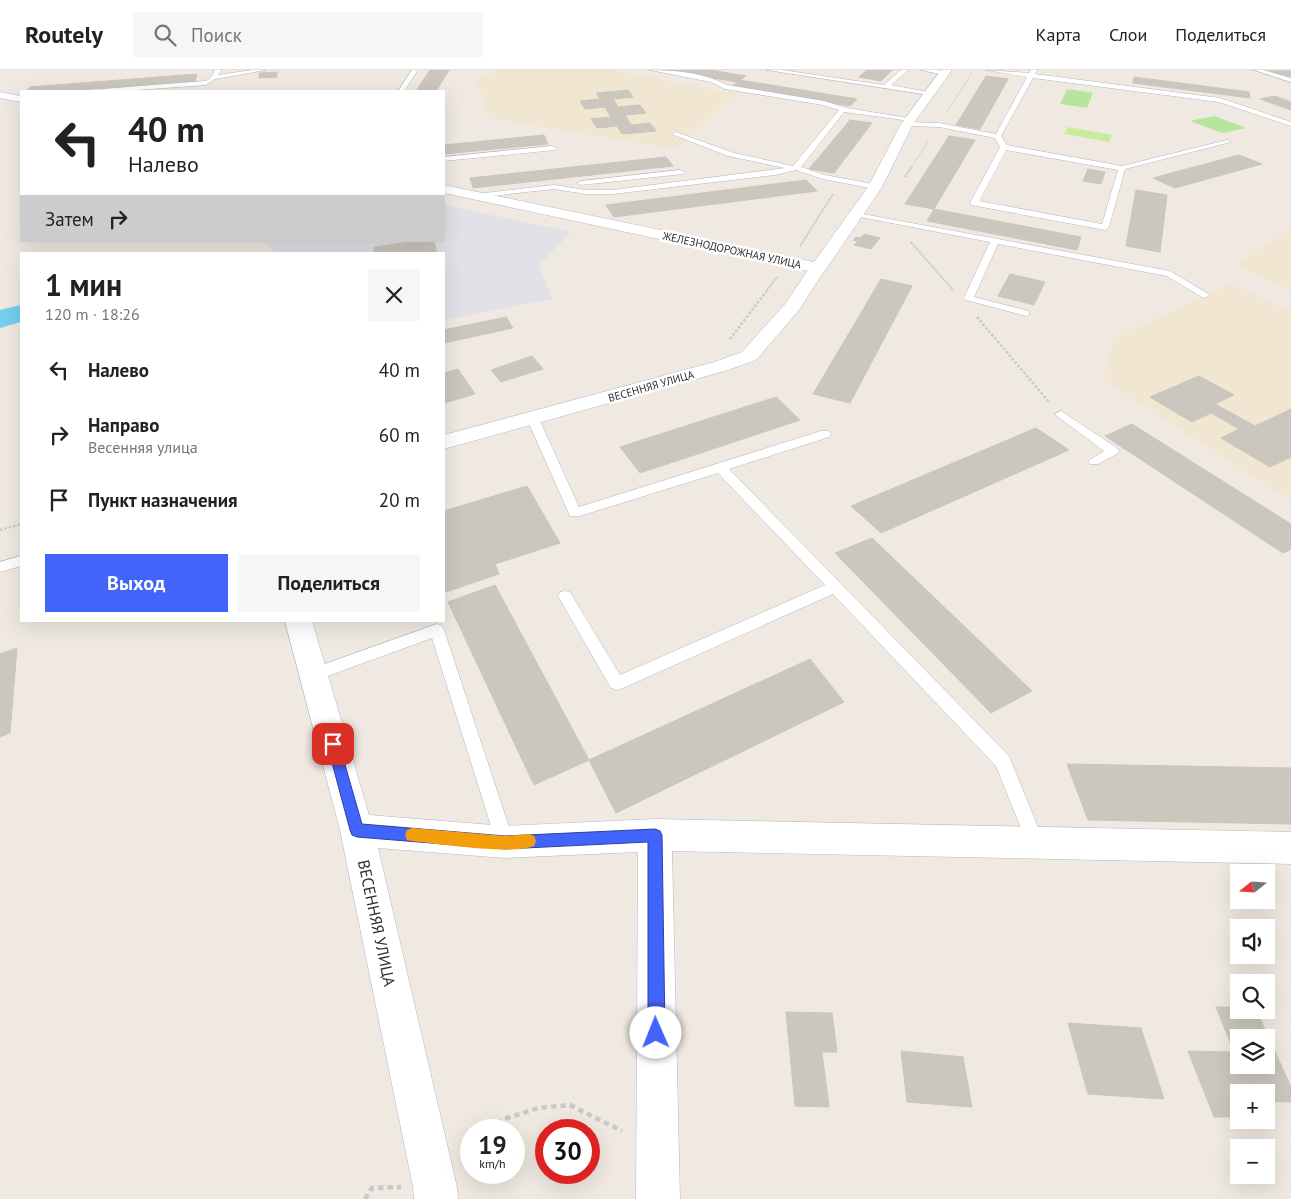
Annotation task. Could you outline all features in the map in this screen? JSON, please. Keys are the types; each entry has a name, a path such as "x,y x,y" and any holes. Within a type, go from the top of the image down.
{"street":[{"name":"ЖЕЛЕЗНОДОРОЖНАЯ УЛИЦА","path":"445,189 818,268 875,187 911,119 946,72"},
{"path":"0,94 20,99"},
{"name":"ВЕСЕННЯЯ УЛИЦА","path":"445,442 721,366 749,356 793,306 818,268"},
{"name":"ВЕСЕННЯЯ УЛИЦА","path":"298,622 357,830 435,1187 436,1199"},
{"path":"357,830 505,842 655,835 1291,848"},
{"path":"655,835 658,1199"}],"lane":[{"path":"116,90 206,83 213,78 218,70"},
{"path":"213,78 263,70"},
{"path":"402,90 414,70"},
{"path":"653,70 713,80 725,87 824,103 843,109 911,119 998,136"},
{"path":"770,70 930,93"},
{"path":"885,87 905,70"},
{"path":"924,70 946,72"},
{"path":"989,70 1033,73 1220,100 1291,124"},
{"path":"1256,70 1291,80"},
{"path":"998,136 1033,73"},
{"path":"554,186 586,192 613,192 775,173 796,168 843,109"},
{"path":"911,119 939,125"},
{"path":"676,134 695,144 744,158 875,187"},
{"path":"998,136 1004,147"},
{"path":"1004,147 1122,168 1227,142"},
{"path":"1004,147 974,203 1105,226 1122,168"},
{"path":"445,159 552,148"},
{"path":"476,196 680,172"},
{"path":"855,214 1170,274 1205,295"},
{"path":"995,241 969,298 1026,313"},
{"path":"1061,414 1113,451 1094,461"},
{"path":"532,419 575,513 825,434"},
{"path":"720,468 1002,760 1035,842"},
{"path":"0,567 20,561"},
{"path":"565,596 617,683 836,588"},
{"path":"314,675 437,630 505,842"}],"path":[{"path":"903,179 974,70"},
{"path":"727,341 733,337 789,262 841,181"},
{"path":"0,530 20,524"},
{"path":"504,1119 538,1108 570,1105 610,1124 657,1152"}],"shaded area":[{"path":"498,70 610,70 736,94 675,149 489,118 477,80"},
{"path":"445,205 571,232 539,265 552,299 445,320 445,252 273,252 264,242 445,242"},
{"path":"1291,227 1291,291 1236,266"},
{"path":"1231,284 1291,312 1291,501 1102,379 1114,339"}],"green space":[{"path":"1067,89 1093,93 1087,108 1060,104"},
{"path":"1214,116 1246,128 1222,133 1190,121"},
{"path":"1068,127 1112,135 1109,142 1064,134"}],"water":[{"path":"20,305 20,322 0,328 0,310"}],"building":[{"path":"430,70 449,70 437,90 417,90"},
{"path":"662,70 710,70 746,76 737,82"},
{"path":"867,70 892,70 881,81 859,77"},
{"path":"1267,71 1291,71 1291,78"},
{"path":"277,72 277,77 259,78 259,73"},
{"path":"197,74 195,81 79,90 27,90 30,87"},
{"path":"986,76 1008,79 980,129 956,125"},
{"path":"1134,77 1249,92 1250,98 1133,83"},
{"path":"740,80 857,99 850,106 731,87"},
{"path":"628,90 633,97 613,99 618,107 640,105 646,113 625,115 631,125 650,123 656,131 622,134 617,126 597,128 591,119 611,117 605,107 585,109 580,101 600,99 596,93"},
{"path":"1275,96 1291,102 1291,110 1260,99"},
{"path":"850,120 872,123 834,173 809,169"},
{"path":"544,135 548,144 445,154 445,145"},
{"path":"949,136 975,140 934,209 905,204"},
{"path":"1239,155 1262,164 1175,188 1153,178"},
{"path":"666,157 673,166 473,188 470,178"},
{"path":"1088,169 1105,172 1101,184 1083,181"},
{"path":"806,180 817,191 614,217 606,205"},
{"path":"1136,190 1167,195 1160,252 1126,246"},
{"path":"934,209 1081,237 1077,250 927,221"},
{"path":"864,234 880,238 871,249 854,245 858,241 853,240 856,237 860,238"},
{"path":"410,242 434,242 437,252 374,252 374,247"},
{"path":"1010,274 1045,282 1034,305 998,296"},
{"path":"881,279 912,286 850,403 813,394"},
{"path":"506,317 513,328 445,343 445,330"},
{"path":"532,356 543,369 501,382 491,370"},
{"path":"458,369 475,394 445,403 445,373"},
{"path":"1199,376 1234,395 1215,404 1255,426 1291,409 1291,457 1270,467 1221,438 1239,429 1211,413 1192,422 1150,397"},
{"path":"776,397 800,420 640,473 620,447"},
{"path":"1132,424 1291,524 1291,549 1283,553 1105,436"},
{"path":"1036,428 1069,450 881,533 851,506"},
{"path":"527,486 560,543 495,564 499,574 446,592 445,511"},
{"path":"872,538 1032,691 991,713 835,553"},
{"path":"495,585 589,760 534,785 448,602"},
{"path":"17,648 10,733 0,737 0,654"},
{"path":"810,659 844,702 616,813 589,760"},
{"path":"1067,764 1291,768 1291,824 1088,820"},
{"path":"1216,1007 1230,1007 1230,1019 1260,1019 1265,1029 1230,1029 1230,1042"},
{"path":"786,1012 832,1013 837,1052 822,1052 829,1107 795,1106"},
{"path":"1068,1023 1141,1028 1164,1099 1088,1094"},
{"path":"901,1051 963,1057 972,1107 907,1102"},
{"path":"1188,1051 1230,1052 1230,1074 1275,1074 1275,1052 1291,1087 1291,1102 1275,1101 1275,1084 1230,1084 1230,1117 1214,1117"}],"slow traffic":[{"path":"412,835 505,842 529,841"}],"route":[{"path":"333,744 357,830 505,842 655,835 656,1033"}]}
